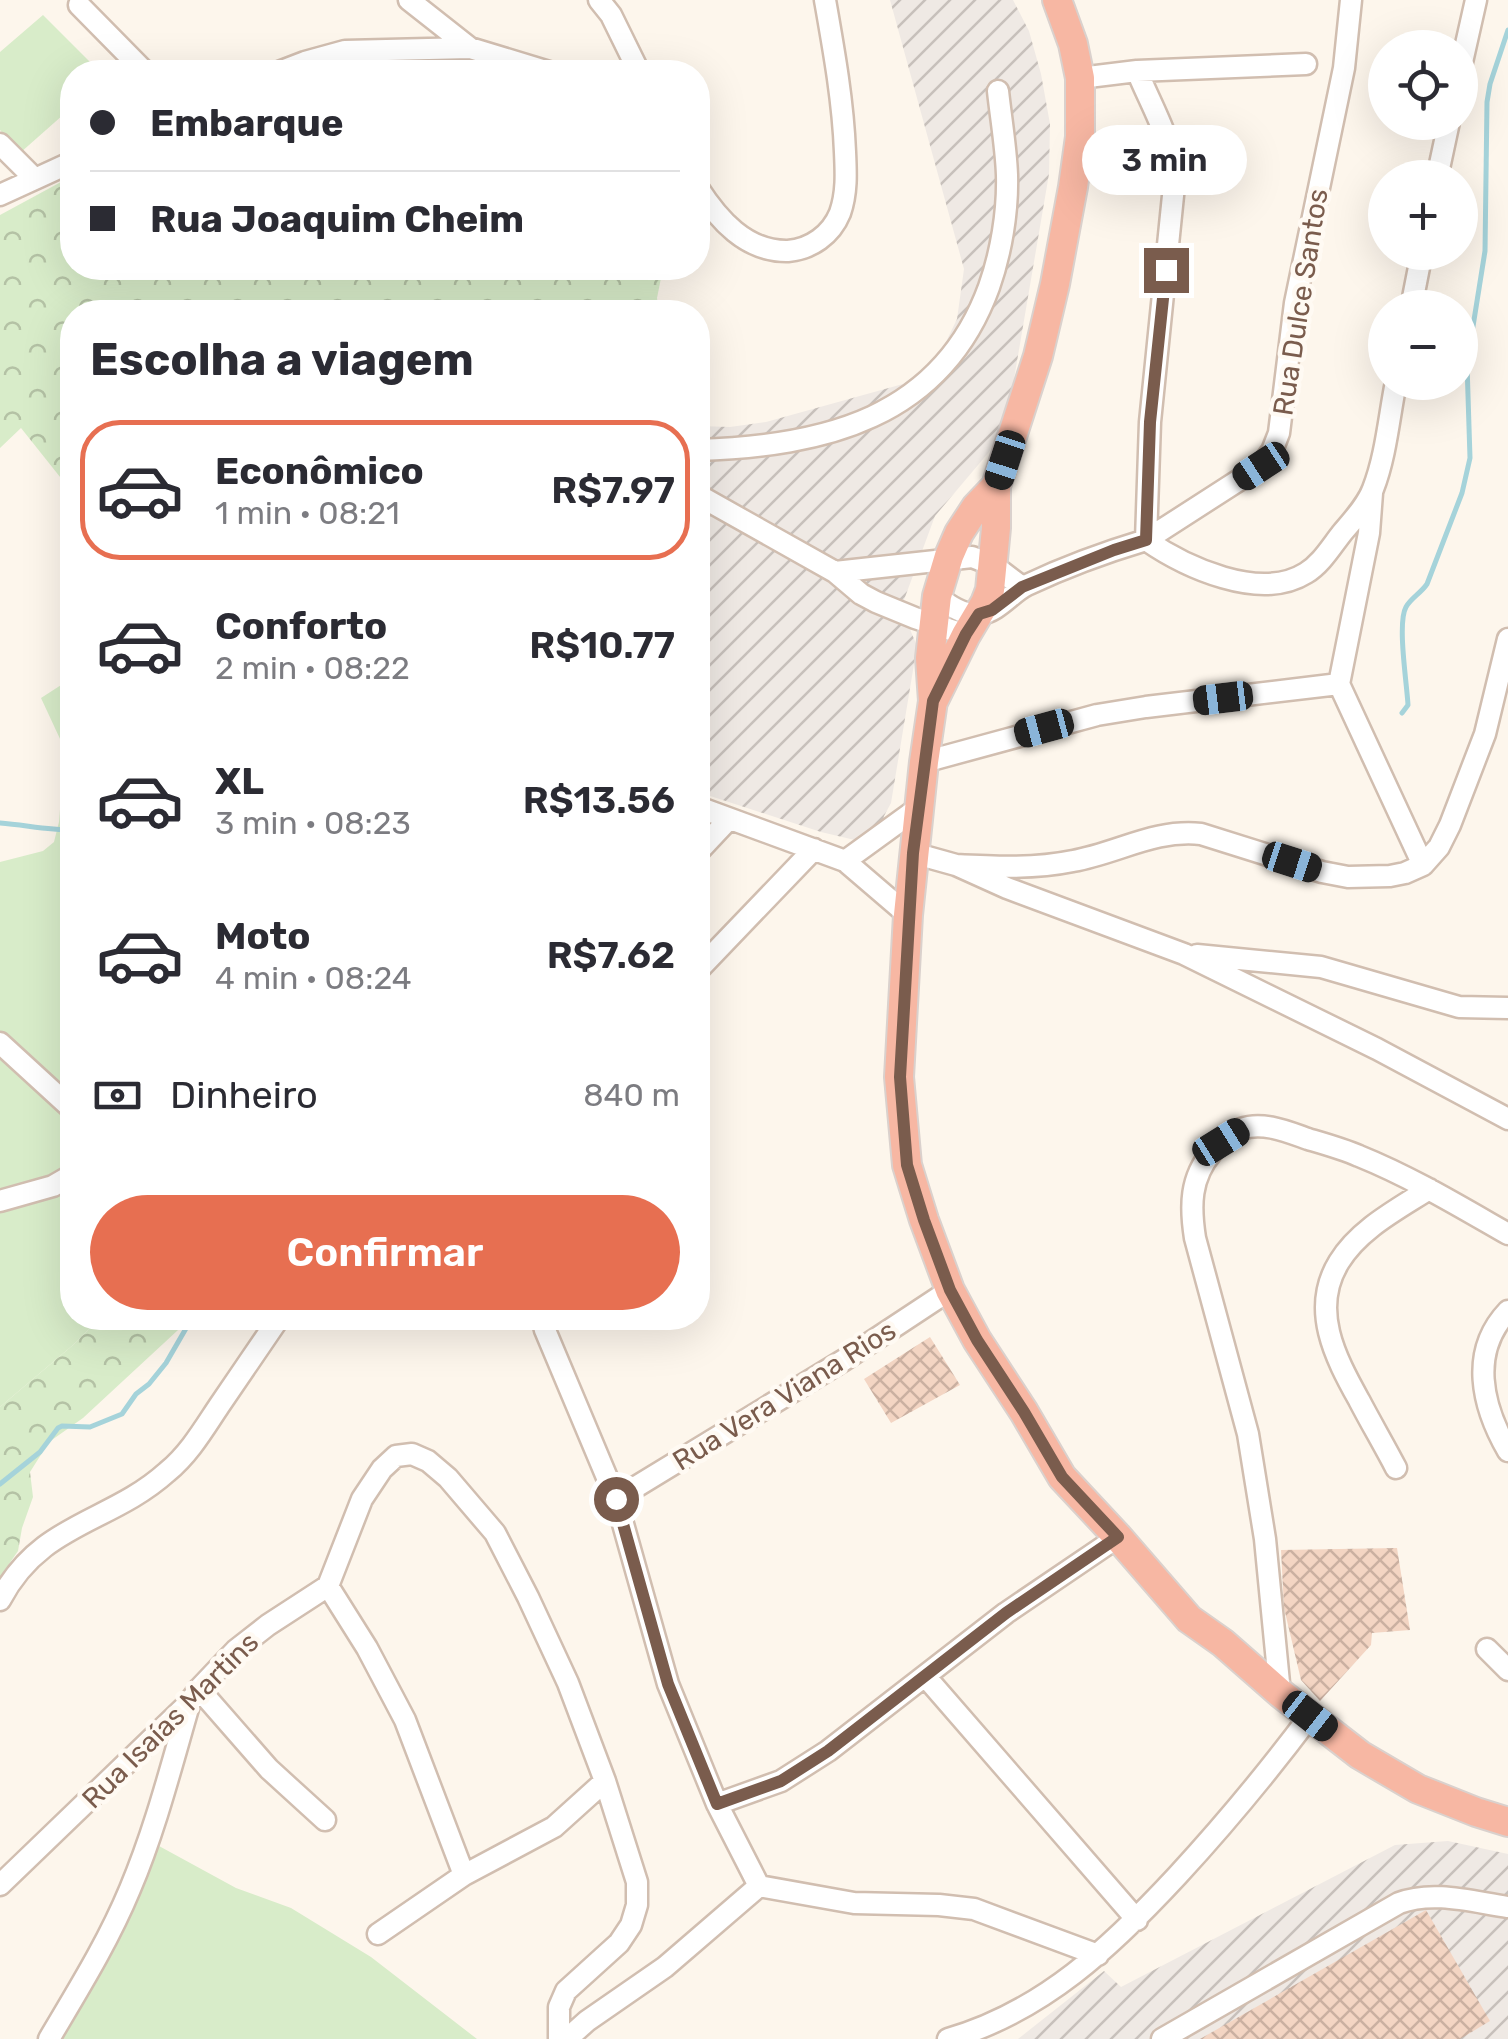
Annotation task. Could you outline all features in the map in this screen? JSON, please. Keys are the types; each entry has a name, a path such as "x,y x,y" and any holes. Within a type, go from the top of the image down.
{"highway":[{"path":"933,701 990,590 996,486 1038,356 1056,284 1080,137 1080,78 1057,0"},
{"path":"996,486 976,507 959,534 948,559 936,610 930,658 933,701 908,915 900,1077 907,1165 950,1290 1062,1477 1189,1619 1223,1642 1280,1693 1360,1755 1418,1788 1476,1812 1508,1820"}],"street":[{"path":"408,0 470,48"},
{"path":"598,0 611,15 633,60"},
{"path":"710,208 740,237 764,248 784,251 808,248 827,234 840,214 846,184 844,111 825,0"},
{"name":"Rua Dulce Santos","path":"972,624 1022,587 1146,540 1261,466 1272,451 1278,433 1295,302 1344,68 1351,0"},
{"path":"1469,30 1476,0"},
{"path":"78,6 132,60"},
{"path":"312,60 345,51 470,48 510,60"},
{"path":"1080,78 1306,64"},
{"path":"1137,72 1169,146 1175,176 1150,422 1146,540 1201,571 1240,581 1290,581 1309,572 1324,557 1372,492"},
{"path":"710,450 755,448 852,426 928,383 956,352 981,309 996,267 1004,223 1007,177 998,92"},
{"path":"0,144 35,180"},
{"path":"0,195 60,168"},
{"path":"1392,400 1339,684 1423,865"},
{"path":"710,502 835,572 876,602 936,610 972,624"},
{"path":"835,572 972,557 993,565 1022,587"},
{"path":"956,865 1043,866 1077,861 1160,834 1182,832 1202,834 1348,877 1404,873 1423,865 1439,847 1450,824 1484,734 1508,638"},
{"path":"924,762 1097,715 1339,684"},
{"path":"845,861 918,808"},
{"path":"710,812 845,861 908,915"},
{"path":"710,839 729,819"},
{"path":"710,957 814,849"},
{"path":"913,853 956,865 1184,954 1377,1049 1508,1120"},
{"path":"1184,954 1321,967 1459,1008 1508,1008"},
{"path":"0,1043 60,1098"},
{"path":"1280,1693 1265,1540 1248,1434 1191,1212 1200,1166 1221,1142 1242,1129 1262,1126 1283,1130 1358,1155 1508,1234"},
{"path":"0,1201 60,1182"},
{"path":"1396,1468 1329,1339 1328,1288 1340,1260 1357,1241 1374,1225 1430,1190"},
{"name":"Rua Vera Viana Rios","path":"616,1499 844,1360 950,1290"},
{"path":"1508,1311 1488,1342 1482,1368 1494,1427 1508,1451"},
{"path":"0,1600 29,1558 55,1537 133,1496 164,1476 185,1456 270,1330"},
{"path":"544,1330 616,1499 668,1684 717,1804 759,1886"},
{"path":"464,1874 405,1720 328,1586 362,1499 396,1456 412,1454 428,1461 448,1478 495,1533 568,1683 637,1882 637,1905 631,1925 618,1943 566,1992 559,2007 559,2039"},
{"path":"717,1804 781,1781 828,1751 1006,1613 1118,1537"},
{"name":"Rua Isaías Martins","path":"0,1885 227,1659 268,1625 328,1586"},
{"path":"1487,1648 1508,1670"},
{"path":"925,1676 1137,1920"},
{"path":"49,2039 100,1952 129,1891 194,1696 325,1820"},
{"path":"948,2039 1023,2008 1098,1956 1212,1839 1310,1716"},
{"path":"378,1934 464,1874 554,1827 605,1782"},
{"path":"759,1886 854,1903 974,1909 1098,1956"},
{"path":"567,2039 666,1967 759,1886"},
{"path":"1162,2039 1399,1903 1415,1897 1435,1897 1508,1907"}],"shaded area":[{"path":"890,0 1013,0 1029,31 1041,74 1050,124 1049,174 1007,420 989,452 935,516 901,608 917,646 891,803 880,832 859,841 710,796 710,426 766,422 903,384 927,366 944,346 957,319 964,269"},
{"path":"1448,1841 1508,1854 1508,2039 1018,2039 1104,1971 1121,1987 1395,1845"}],"green space":[{"path":"43,15 88,60 60,60 60,118 20,153 0,130 0,52"},
{"path":"457,56 469,60 376,60"},
{"path":"60,182 60,280 661,280 657,300 60,300 60,477 21,428 0,448 0,215"},
{"path":"60,686 60,739 41,698"},
{"path":"60,809 60,1330 88,1330 0,1407 0,862 43,851 54,842"},
{"path":"88,1330 178,1330 83,1418 49,1442 30,1472 33,1497 18,1551 0,1577 0,1407"},
{"path":"159,1846 236,1888 291,1908 371,1957 477,2039 59,2039"}],"building":[{"path":"930,1337 960,1385 891,1423 864,1379"},
{"path":"1397,1548 1410,1630 1372,1633 1371,1645 1320,1701 1301,1680 1284,1608 1281,1550"},
{"path":"1426,1910 1490,2021 1460,2039 1200,2039"}],"waterway":[{"path":"1402,713 1408,705 1403,615 1427,584 1462,493 1470,458 1467,364 1485,251 1487,102 1508,30"},
{"path":"0,823 60,829"},
{"path":"0,1484 40,1452 58,1428 90,1427 122,1414 166,1363 185,1330"}],"route":[{"path":"616,1499 668,1684 717,1804 781,1781 828,1751 1006,1613 1118,1537 1062,1477 950,1290 907,1165 900,1077 913,853 933,701 979,614 992,610 1022,587 1146,540 1150,422 1166,270"}]}
